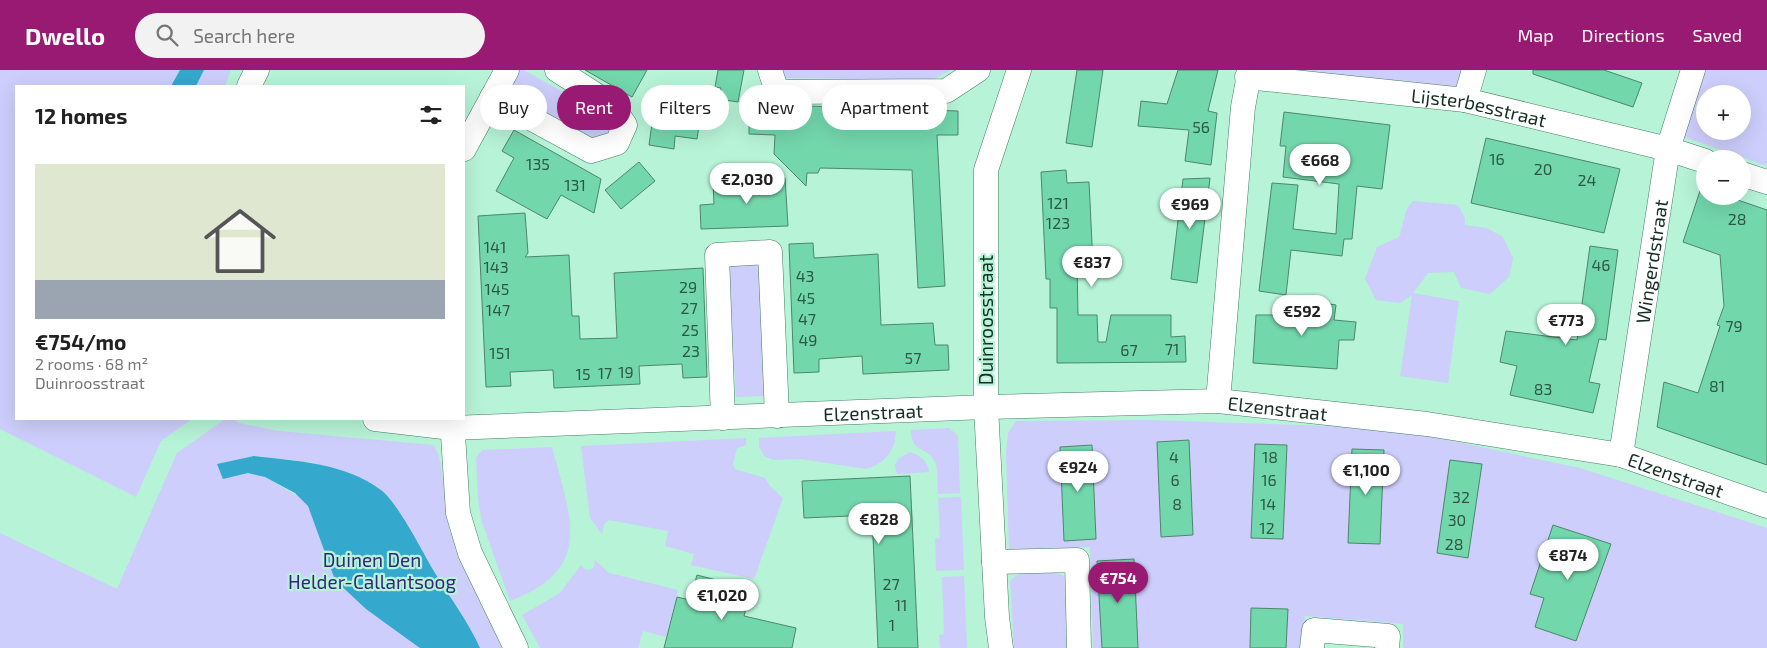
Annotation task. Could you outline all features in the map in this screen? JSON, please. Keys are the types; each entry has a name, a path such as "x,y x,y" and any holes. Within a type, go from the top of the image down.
{"street":[{"path":"250,85 257,70"},
{"path":"499,85 507,70"},
{"path":"547,127 591,151 617,143 625,125 610,104 557,70"},
{"name":"Duinroosstraat","path":"770,70 777,92 946,91 979,71 1016,77 986,170 986,407 994,562 1002,648"},
{"path":"1466,100 1474,70"},
{"name":"Wingerdstraat","path":"1621,455 1668,149 1693,70"},
{"path":"1218,401 1249,74"},
{"name":"Lijsterbesstraat","path":"1249,74 1466,100 1668,149 1696,158"},
{"path":"465,147 480,119"},
{"path":"1751,177 1767,182"},
{"path":"723,418 717,255 770,252 777,416"},
{"name":"Elzenstraat","path":"390,420 452,424 723,418 986,407 1218,401 1427,424 1621,455 1767,506"},
{"path":"452,424 458,513 470,553 516,648"},
{"path":"994,562 1076,560 1079,648"},
{"path":"1312,648 1314,630 1388,636 1387,648"}],"green space":[{"path":"0,70 180,70 172,85 15,85 15,420 191,420 161,441 136,497 0,429"},
{"path":"204,70 231,70 225,85 196,85"},
{"path":"516,70 524,70 557,89 557,121 547,115 547,85 508,85"},
{"path":"781,70 951,70 932,80 784,78"},
{"path":"1275,70 1462,70 1460,87 1275,72"},
{"path":"1705,70 1767,70 1767,166 1751,160 1751,150 1721,150 1684,137 1696,99 1696,140 1751,140 1751,85 1700,85"},
{"path":"574,130 612,130 603,139 593,140"},
{"path":"1413,201 1458,205 1465,218 1465,225 1487,228 1503,237 1513,258 1509,277 1490,294 1461,288 1454,272 1428,273 1413,293 1459,301 1448,383 1400,376 1412,295 1400,303 1376,300 1365,279 1377,247 1399,237 1405,213"},
{"path":"760,262 766,396 736,397 728,264"},
{"name":"Duinen Den Helder-Callantsoog","path":"224,420 234,420 239,423 279,431 434,445 439,456 450,519 505,648 0,648 0,533 117,589 177,453","holes":["254,456 309,462 350,473 381,490 298,496 265,477 217,464"]},
{"path":"1150,420 1328,426 1414,433 1580,468 1767,528 1767,648 1403,648 1403,624 1305,616 1303,648 1093,648 1090,547 1009,550 1006,452 1008,433 1016,421"},
{"path":"949,428 958,436 960,493 938,494 935,462 932,457 913,442 911,430"},
{"path":"896,431 894,445 888,455 884,460 866,469 800,459 773,460 764,456 759,447 759,438"},
{"path":"746,438 746,445 737,448 733,465 735,469 765,478 770,486 783,498 754,579 691,565 694,554 665,546 668,531 609,520 604,524 602,534 590,518 581,446"},
{"path":"552,447 569,518 570,538 566,556 555,573 537,588 510,601 482,522 478,499 476,458 482,450"},
{"path":"910,452 923,459 929,472 897,474 895,465 899,458"},
{"path":"961,497 964,570 936,571 935,539 940,538 938,498"},
{"path":"595,560 609,573 678,590 666,637 643,631 638,648 540,648 522,615 560,593 581,565 584,569 590,570 594,567"},
{"path":"1019,573 1058,573 1065,577 1068,648 1014,648 1010,581"},
{"path":"964,576 967,648 940,648 939,635 944,634 942,577"}],"shaded area":[{"path":"180,70 204,70 196,85 172,85"},
{"path":"254,456 304,462 336,469 367,481 381,490 388,496 402,517 470,628 480,648 420,648 366,609 335,580 308,506 295,493 265,477 248,473 223,479 217,464"}],"building":[{"path":"585,70 647,70 632,97 631,85 611,85"},
{"path":"718,70 744,70 741,85 739,85 738,102 729,101 729,85 715,85"},
{"path":"1077,70 1103,70 1092,147 1066,143"},
{"path":"1178,70 1218,70 1208,111 1217,113 1211,165 1185,161 1189,130 1138,126 1141,101 1167,104"},
{"path":"1533,70 1604,70 1642,83 1633,107 1533,74"},
{"path":"812,106 822,106 822,130 947,130 947,111 958,111 958,135 937,135 945,286 918,288 912,170 820,168 818,173 807,173 806,186 774,154 775,135 749,134 749,130 812,130"},
{"path":"1284,112 1390,125 1382,189 1357,186 1352,239 1344,239 1342,256 1291,250 1286,295 1259,291 1272,183 1298,185 1293,229 1336,234 1339,184 1283,177 1286,146 1280,146"},
{"path":"514,130 601,179 594,213 561,195 547,219 496,191 514,158 502,151"},
{"path":"651,130 698,130 697,139 675,136 674,149 649,145"},
{"path":"1486,138 1620,169 1604,233 1471,203"},
{"path":"639,162 655,181 621,209 605,190"},
{"path":"1066,170 1067,183 1089,182 1093,264 1077,264 1078,315 1097,315 1098,342 1106,342 1111,315 1171,315 1171,337 1185,336 1186,362 1057,363 1057,308 1050,308 1050,279 1046,279 1041,172"},
{"path":"785,178 788,226 701,229 700,205 714,204 713,182"},
{"path":"1210,178 1197,283 1171,279 1183,179"},
{"path":"1696,203 1696,205 1751,205 1767,210 1767,465 1657,427 1664,382 1698,393 1720,326 1717,325 1724,306 1720,255 1683,242"},
{"path":"525,213 528,253 525,257 569,255 572,316 579,316 580,339 617,338 614,273 703,268 707,377 683,378 682,364 639,366 640,384 554,388 553,370 510,372 511,386 486,387 478,216"},
{"path":"813,243 814,258 878,254 881,325 933,323 935,345 948,345 949,370 863,374 862,356 819,359 819,372 794,373 789,244"},
{"path":"1590,246 1618,250 1606,340 1599,339 1589,382 1600,384 1593,413 1510,395 1517,366 1500,362 1506,331 1577,340"},
{"path":"1295,299 1336,305 1334,320 1356,322 1354,340 1339,340 1337,369 1253,363 1256,315 1294,315"},
{"path":"1189,440 1193,535 1161,537 1157,442"},
{"path":"1255,444 1287,445 1283,539 1251,538"},
{"path":"1092,445 1096,539 1064,541 1060,447"},
{"path":"1352,449 1384,450 1380,544 1348,543"},
{"path":"1450,460 1482,464 1468,558 1437,553"},
{"path":"910,476 918,648 878,648 872,515 804,518 802,481"},
{"path":"1553,525 1611,544 1576,641 1535,627 1544,598 1530,594"},
{"path":"1134,559 1138,648 1102,648 1097,561"},
{"path":"697,575 751,589 744,616 796,628 792,648 664,648 677,597 690,600"},
{"path":"1251,608 1288,609 1286,648 1250,648"}]}
